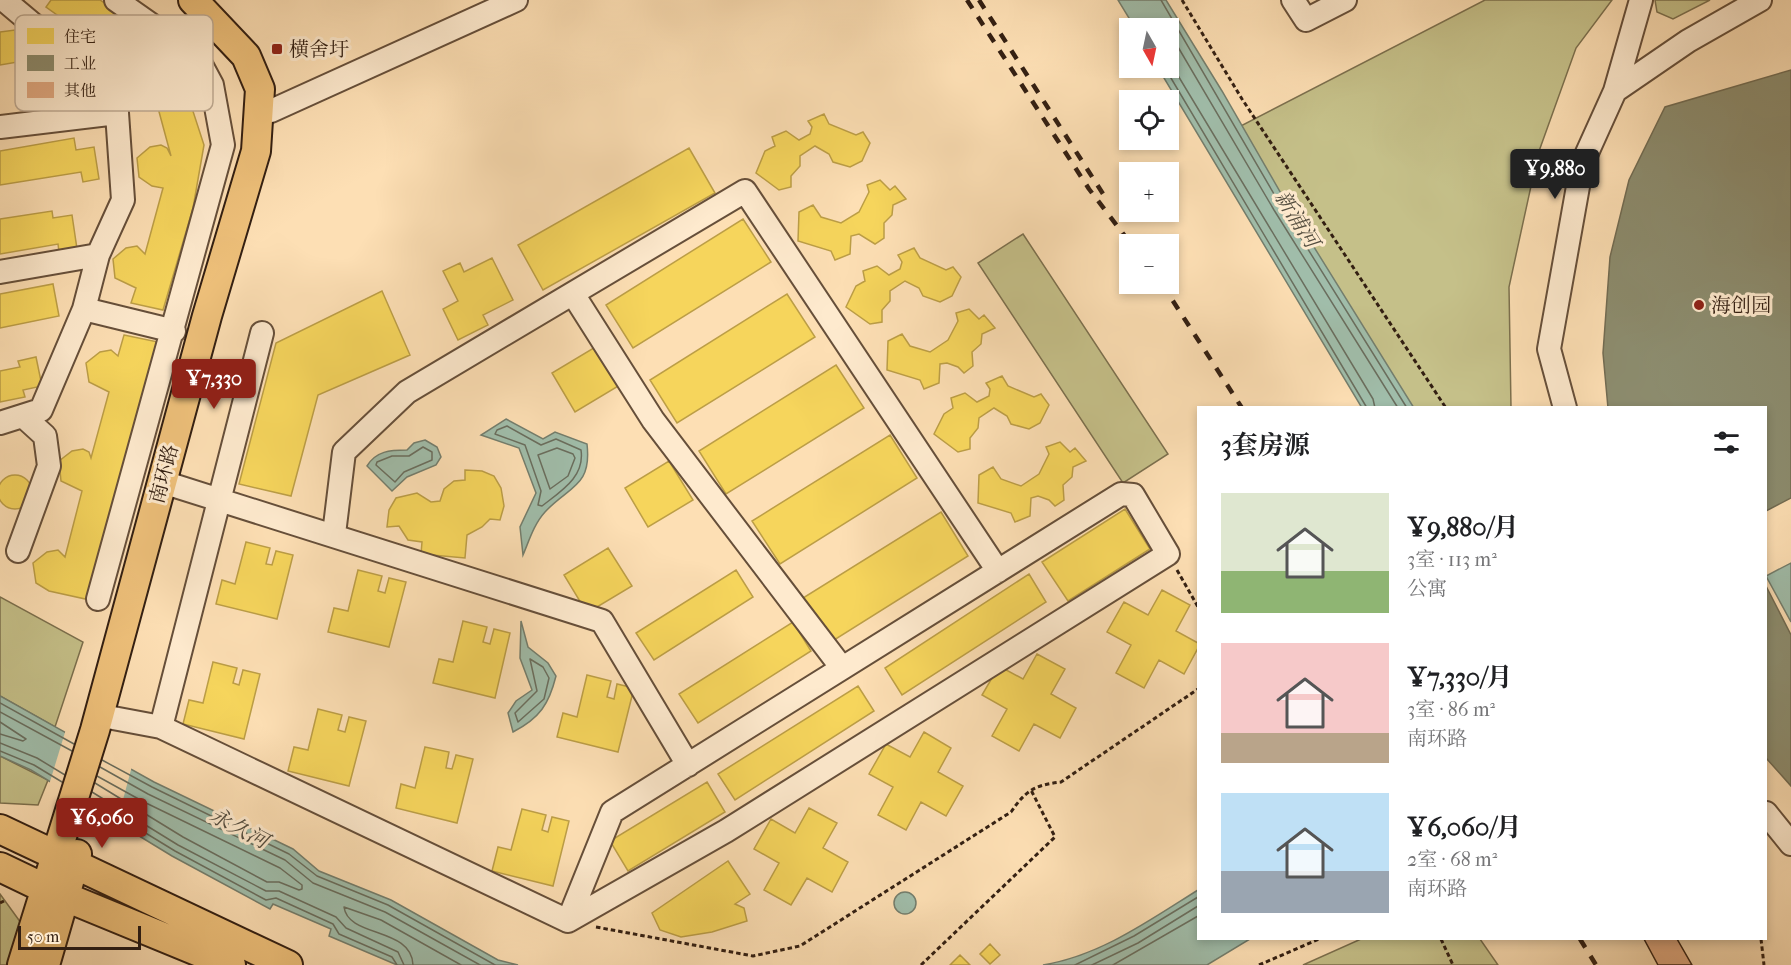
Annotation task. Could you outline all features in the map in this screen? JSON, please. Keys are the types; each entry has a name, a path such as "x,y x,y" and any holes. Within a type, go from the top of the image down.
{"main road":[{"name":"南环路","path":"193,0 207,15"},
{"name":"南环路","path":"22,965 55,893 106,726 169,484 271,136 272,85 248,34 214,0"},
{"name":"南环路","path":"106,726 207,316 256,151 260,89 246,56 213,21"},
{"path":"0,829 288,965"},
{"path":"0,867 55,893 231,965"},
{"name":"南环路","path":"45,965 55,893"}],"street":[{"path":"4,0 22,15"},
{"path":"116,0 137,15"},
{"path":"272,111 516,0"},
{"path":"1293,0 1306,20 1345,0"},
{"path":"1564,406 1549,349 1582,164 1614,91 1641,0"},
{"path":"1614,91 1688,41 1760,0"},
{"path":"98,599 174,331 223,144 213,90"},
{"path":"0,127 117,113 123,200 98,255 84,309 41,410 0,423"},
{"path":"334,534 344,452 407,392 745,191 998,571"},
{"path":"0,272 98,255"},
{"path":"573,294 653,420 842,668"},
{"path":"84,309 174,331"},
{"path":"161,727 262,333"},
{"path":"18,551 49,466 45,436 23,416"},
{"path":"169,484 334,534 602,621 688,765"},
{"path":"1121,494 1133,495 1168,554 726,831 568,921 612,812 1121,494"},
{"path":"106,726 161,727 568,921"},
{"path":"1767,814 1791,844"}],"path":[{"path":"1182,0 1242,99 1445,406"},
{"path":"1168,554 1197,605"},
{"path":"568,921 753,956 800,946 1011,812 1022,796 1031,790 1041,784 1061,782 1197,690"},
{"path":"921,965 1055,837 1031,790"},
{"path":"0,903 4,901"},
{"path":"1259,965 1317,940"},
{"path":"1442,940 1453,965"},
{"path":"1761,940 1764,965"}],"shaded area":[{"path":"1485,0 1612,0 1576,48 1538,154 1509,287 1511,406 1404,406 1231,131"},
{"path":"1655,0 1710,0 1673,19 1657,12"},
{"path":"1023,234 1168,454 1123,483 978,263"},
{"path":"0,597 83,642 55,727 0,696"},
{"path":"0,756 48,780 38,805 0,803"},
{"path":"0,894 21,923 13,965 0,965"},
{"path":"1359,940 1481,940 1498,965 1303,965"}],"water":[{"path":"1118,0 1166,0 1177,18 1129,18"},
{"path":"1179,21 1286,202 1413,406 1361,406 1179,103 1179,90 1171,90 1164,78 1179,78"},
{"path":"506,419 543,439 555,432 587,444 588,458 582,478 541,517 523,555 520,527 536,493 519,448 481,435"},
{"path":"425,440 437,447 441,457 436,465 407,477 392,491 367,466 379,454 407,450 414,443"},
{"path":"1791,563 1791,622 1767,578 1767,575"},
{"path":"521,621 528,647 548,663 556,676 550,695 537,716 513,732 508,713 516,701 532,690 520,658"},
{"name":"永久河","path":"0,696 154,782 293,849 319,871 391,900 498,960 518,965 397,965 329,936 331,929 273,904 270,909 172,856 31,770 0,756"},
{"path":"1197,891 1197,940 1248,940 1207,965 1043,965 1085,954 1143,925"},
{"path":"905,892 913,895 916,903 913,911 905,914 897,911 894,903 897,895"}],"pier":[{"path":"66,729 132,766 116,826 49,785"}],"building: 住宅":[{"path":"51,0 100,0 122,15 57,15 46,7"},
{"path":"15,30 15,62 0,65 0,32"},
{"path":"159,111 193,111 204,145 193,208 163,310 131,303 136,288 115,278 113,259 126,248 137,246 145,254 163,188 152,186 139,177 137,158 150,147 161,145 167,148 171,156"},
{"path":"824,114 829,124 856,135 863,132 870,143 862,161 850,167 833,162 829,154 815,146 800,156 800,166 791,176 791,187 779,190 756,173 765,151 775,146 772,137 786,131 799,140 810,134 812,127 808,121"},
{"path":"74,138 76,150 94,147 99,179 83,182 81,172 0,185 0,151"},
{"path":"689,148 715,193 543,290 518,245"},
{"path":"880,180 890,190 895,186 906,199 893,205 892,215 884,223 884,238 875,244 859,234 851,236 850,254 835,260 831,251 798,241 799,212 813,205 821,217 841,223 859,212 869,192 867,185"},
{"path":"52,211 53,218 72,215 77,249 59,252 58,244 0,254 0,219"},
{"path":"743,219 771,262 633,348 606,305"},
{"path":"914,248 920,258 946,270 953,267 961,277 952,296 940,302 923,296 919,288 905,281 890,291 890,301 882,310 882,322 870,324 846,307 856,286 865,281 863,271 877,266 889,275 900,269 902,262 898,255"},
{"path":"492,258 513,300 483,315 488,325 458,340 443,309 458,301 443,271 460,263 464,272"},
{"path":"53,284 59,316 0,328 0,294"},
{"path":"382,291 410,355 318,395 291,496 239,484 276,343"},
{"path":"787,294 815,337 677,423 650,380"},
{"path":"969,309 979,319 984,315 995,328 982,334 981,344 972,352 973,366 964,373 958,367 947,363 940,364 939,383 924,389 920,380 887,370 888,341 902,334 910,346 930,352 948,340 958,321 956,313"},
{"path":"124,335 158,342 90,600 49,591 36,583 33,563 47,552 58,550 65,557 82,491 61,481 59,461 72,451 83,449 89,452 91,458 109,392 89,382 86,363 100,352 111,350 118,356"},
{"path":"597,346 620,385 575,412 552,373"},
{"path":"36,357 42,386 23,390 25,397 0,402 0,371 20,367 18,361"},
{"path":"836,365 864,408 726,494 699,451"},
{"path":"1002,376 1008,386 1034,397 1041,394 1049,405 1040,423 1029,429 1011,424 1007,416 994,408 979,418 978,428 970,438 970,449 958,452 934,434 944,414 953,408 951,398 965,393 977,402 989,396 990,389 986,383"},
{"path":"890,435 917,478 780,564 752,521"},
{"path":"1060,442 1070,452 1075,448 1086,461 1073,467 1072,477 1063,485 1064,500 1055,506 1049,500 1038,496 1031,498 1030,516 1015,522 1011,513 978,503 979,475 993,467 1001,479 1021,486 1039,474 1049,454 1046,447"},
{"path":"669,461 693,500 648,527 625,488"},
{"path":"465,470 482,471 494,476 501,488 504,506 500,520 490,519 482,527 467,535 465,558 421,554 422,542 408,540 399,526 387,527 389,510 396,498 417,493 431,502 440,501 444,489 454,481 465,480"},
{"path":"9,476 21,476 31,486 31,498 21,508 9,508 -1,498 -1,486"},
{"path":"1125,509 1150,549 1068,601 1042,562"},
{"path":"941,512 968,556 831,642 803,598"},
{"path":"246,542 270,548 266,564 272,565 276,551 293,555 277,619 216,604 222,580 235,584"},
{"path":"608,548 632,586 587,613 564,575"},
{"path":"358,570 382,576 378,591 385,593 389,578 406,582 389,647 328,632 334,608 348,611"},
{"path":"736,570 753,597 654,660 636,633"},
{"path":"1029,574 1046,602 902,695 885,668"},
{"path":"1162,590 1190,605 1176,631 1197,642 1197,650 1184,674 1159,660 1144,688 1116,673 1131,645 1107,632 1124,602 1148,615"},
{"path":"463,621 487,627 483,642 490,644 494,629 510,633 495,698 433,683 439,659 453,662"},
{"path":"793,622 811,651 698,723 679,694"},
{"path":"1037,654 1065,669 1051,694 1076,708 1060,738 1034,724 1019,751 992,736 1007,709 982,695 999,666 1023,679"},
{"path":"213,662 237,668 233,683 239,685 243,670 260,674 244,739 183,724 189,700 203,703"},
{"path":"587,675 611,681 607,697 614,699 617,684 634,688 618,752 557,737 563,713 577,717"},
{"path":"858,686 874,711 735,800 718,774"},
{"path":"318,709 342,715 338,730 345,732 349,717 366,721 349,786 288,771 294,747 308,750"},
{"path":"924,732 951,748 938,772 963,786 946,816 921,802 906,830 878,815 893,787 869,774 886,744 910,757"},
{"path":"425,747 449,752 446,768 452,769 456,755 473,759 457,823 396,808 401,784 415,788"},
{"path":"707,782 725,812 628,871 610,841"},
{"path":"809,808 837,823 823,848 848,862 832,892 807,878 791,905 764,890 779,863 754,849 771,819 795,833"},
{"path":"522,809 546,815 542,830 548,832 552,817 569,821 553,886 492,871 498,847 511,850"},
{"path":"728,861 750,894 735,904 744,908 747,921 712,932 681,937 660,930 652,913"},
{"path":"990,944 1000,955 990,964 980,954"},
{"path":"960,955 970,965 950,965"}],"building: 工业":[{"name":"海创园","path":"1791,70 1791,498 1767,510 1767,406 1608,406 1603,353 1610,257 1629,180 1665,107"},
{"path":"1767,588 1791,635 1791,786 1767,759"}],"building: 其他":[{"path":"1645,940 1678,940 1692,965 1658,965"}],"railway":[{"path":"967,0 1089,189 1123,234"},
{"path":"979,0 1105,197"},
{"path":"1168,294 1241,406"},
{"path":"1581,940 1596,965"}],"place":[{"name":"横舍圩","path":"277,49"},
{"name":"海创园","path":"1699,305"}],"water label":[{"name":"新浦河","path":"1297,219"}]}
